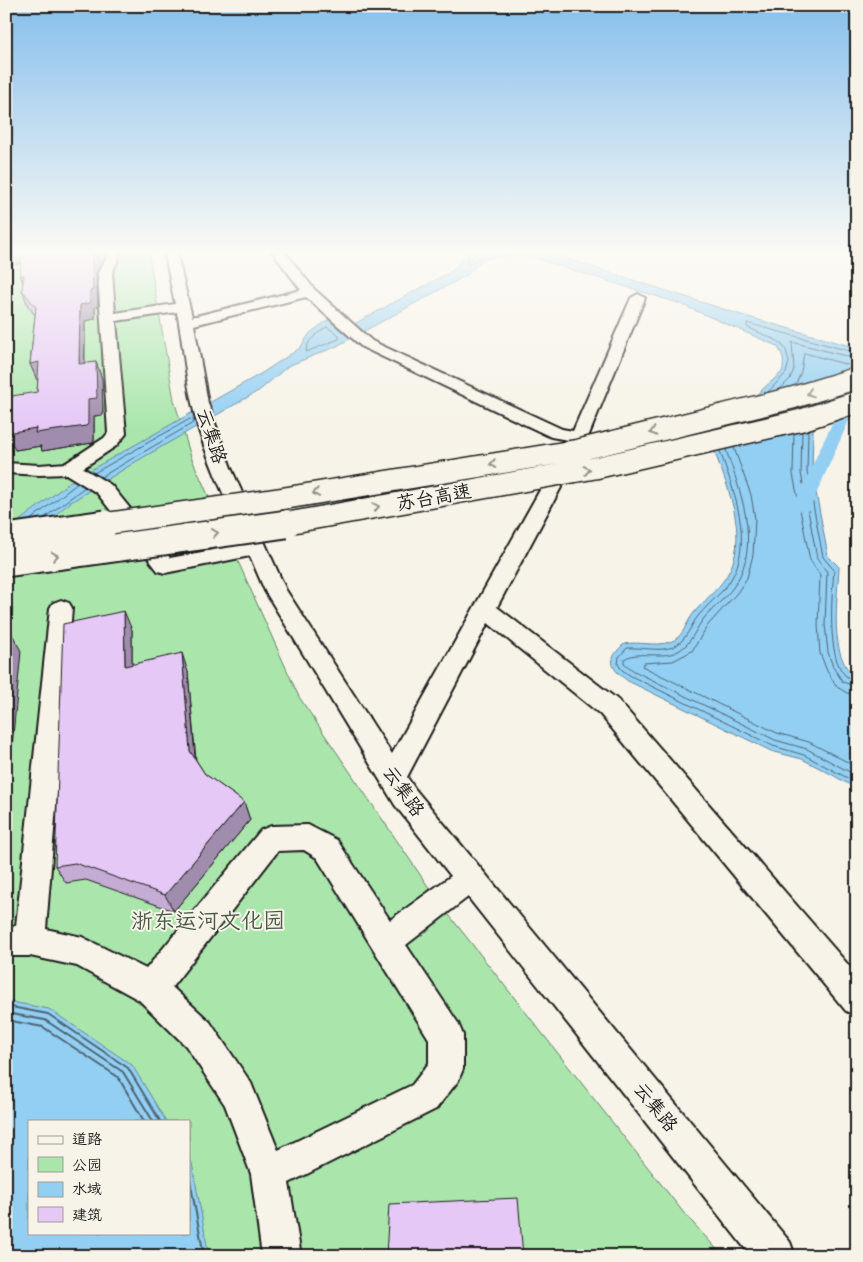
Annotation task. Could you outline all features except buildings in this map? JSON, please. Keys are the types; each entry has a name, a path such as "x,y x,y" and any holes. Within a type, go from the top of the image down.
{"highway":[{"name":"苏台高速","path":"6,538 286,498 579,450 792,398 857,378"},
{"name":"苏台高速","path":"6,563 285,524 596,468 802,420 857,402"}],"street":[{"path":"6,468 39,470 70,468 110,442 118,434 107,309"},
{"path":"108,318 169,309"},
{"name":"云集路","path":"182,309 203,414 222,468 276,592 405,797 776,1256"},
{"path":"186,323 242,309"},
{"path":"328,309 367,344 557,433 579,437"},
{"path":"393,777 579,437 633,309"},
{"path":"70,468 104,488 165,566 256,548"},
{"path":"61,608 18,941 82,952 150,989 198,1034 238,1095 269,1174 282,1256"},
{"path":"484,609 609,707 857,1000"},
{"path":"150,989 271,839 308,837 327,849 446,1035 446,1069 424,1097 269,1174"},
{"path":"386,941 471,878"}],"green space":[{"name":"浙东运河文化园","path":"6,309 158,309 174,400 191,457 299,697 438,901 683,1212 723,1256 6,1256"}],"water":[{"path":"382,309 405,309 335,347 288,366 260,390 137,461 71,502 45,523 6,531 73,480 262,373 300,348 310,333 328,320 341,331"},
{"path":"692,309 723,309 857,348 857,396 824,414 813,430 812,471 828,556 839,567 836,626 841,657 848,669 857,677 857,789 802,759 771,751 628,681 617,672 612,663 615,654 624,644 659,644 675,640 681,634 693,614 726,577 733,562 737,531 731,498 715,453 717,443 731,420 741,409 782,372 782,355 777,346"},
{"path":"6,1001 49,1009 132,1065 165,1120 28,1120 28,1234 190,1234 190,1160 209,1256 6,1256"}],"waterway":[{"path":"802,506 853,394"}]}
